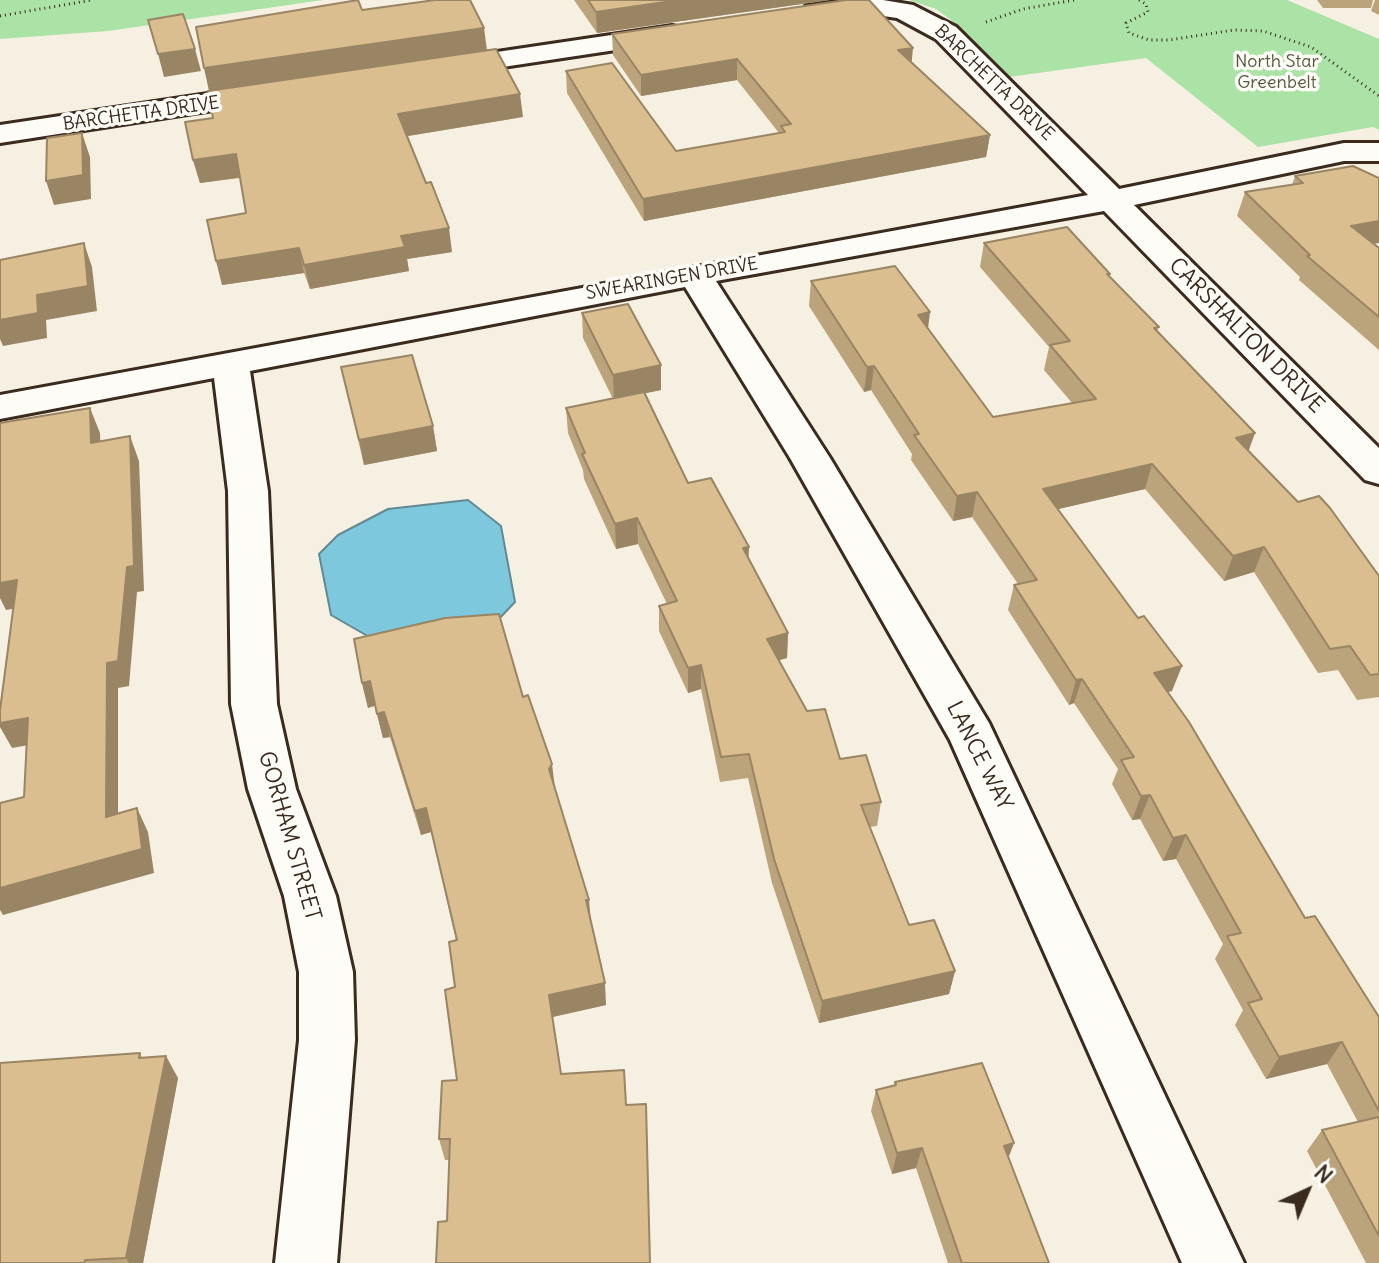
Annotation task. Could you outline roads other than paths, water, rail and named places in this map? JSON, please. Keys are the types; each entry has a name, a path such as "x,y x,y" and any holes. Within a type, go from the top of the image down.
{"street":[{"name":"BARCHETTA DRIVE","path":"790,16 837,9 887,8 919,16 946,33 1112,200"},
{"path":"414,72 696,30"},
{"name":"BARCHETTA DRIVE","path":"0,134 289,91"},
{"name":"SWEARINGEN DRIVE","path":"1344,152 1379,133"},
{"name":"SWEARINGEN DRIVE","path":"0,407 695,275 1112,200 1344,152 1379,152"},
{"name":"CARSHALTON DRIVE","path":"1112,200 1379,471"},
{"name":"LANCE WAY","path":"695,275 810,458 972,736 1213,1263"},
{"name":"GORHAM STREET","path":"230,362 248,491 254,704 272,789 310,896 326,972 327,1040 306,1263"}],"water":[{"path":"468,500 501,526 515,602 495,623 371,638 331,615 319,554 338,535 388,509"}],"park label":[{"name":"North Star Greenbelt","path":"1277,72"}]}
